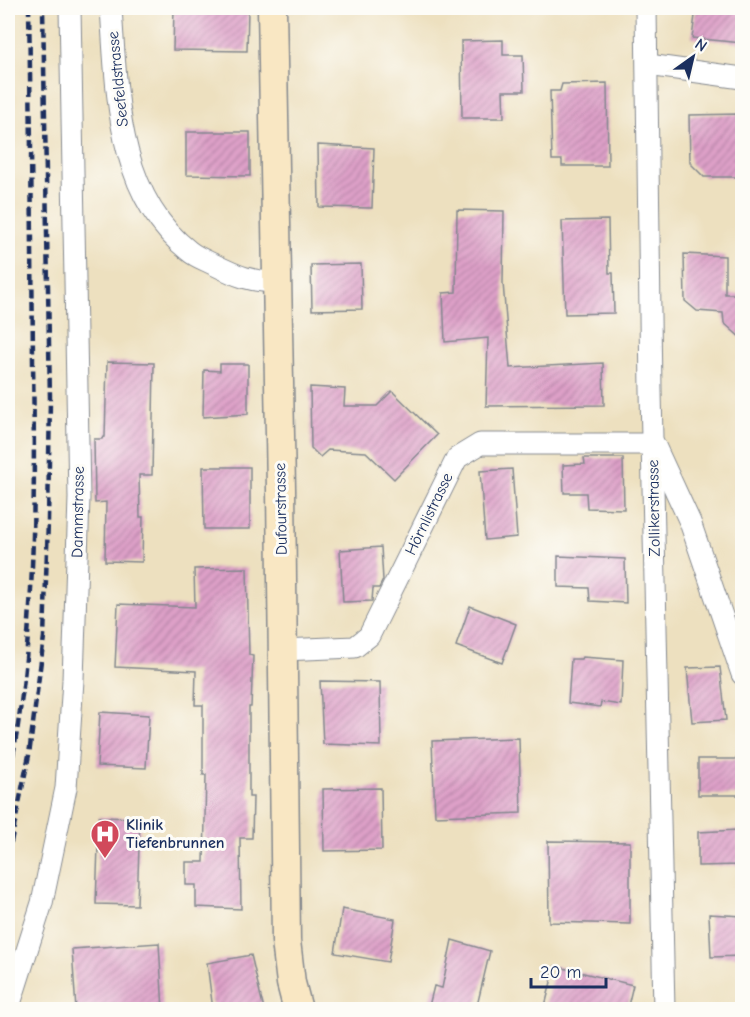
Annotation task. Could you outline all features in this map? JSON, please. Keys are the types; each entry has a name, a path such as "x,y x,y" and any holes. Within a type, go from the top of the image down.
{"main road":[{"name":"Dufourstrasse","path":"272,8 278,282 286,941 291,983 298,1010"}],"street":[{"name":"Dammstrasse","path":"8,1010 42,903 66,788 74,680 79,498 69,8"},
{"name":"Seefeldstrasse","path":"111,8 118,115 139,189 163,226 190,252 238,277 257,282 278,282"},
{"name":"Zollikerstrasse","path":"646,8 651,391 654,444 664,1010"},
{"path":"648,65 742,78"},
{"name":"Hörnlistrasse","path":"282,650 355,647 369,636 457,458 480,444 654,444"},
{"path":"654,444 690,522 740,661"}],"building":[{"path":"174,8 248,9 247,51 173,50"},
{"path":"696,8 742,8 742,43 692,38"},
{"path":"503,40 503,55 523,55 524,91 503,91 504,118 462,118 461,41"},
{"path":"607,83 608,166 562,166 562,160 552,160 550,91 560,91 562,84"},
{"path":"740,114 740,177 704,177 690,163 689,115"},
{"path":"186,132 250,132 250,176 186,175"},
{"path":"318,145 374,148 372,208 319,207"},
{"path":"457,210 504,211 503,283 510,368 603,363 604,405 486,406 488,338 445,342 443,293 456,292"},
{"path":"608,220 609,273 613,273 614,313 565,314 562,221"},
{"path":"684,254 725,256 725,294 742,294 742,339 724,323 723,313 697,311 685,301"},
{"path":"361,264 362,309 312,310 311,265"},
{"path":"107,362 154,363 152,475 139,475 140,517 143,517 142,562 105,561 106,502 95,503 94,439 105,437"},
{"path":"220,364 248,364 248,414 203,417 204,370 220,371"},
{"path":"310,387 345,389 344,406 377,406 392,391 437,435 394,479 366,452 328,450 320,457 311,448"},
{"path":"584,458 623,458 624,509 587,508 586,493 564,493 563,465 585,464"},
{"path":"203,467 250,467 250,529 204,529"},
{"path":"512,469 517,537 485,540 480,471"},
{"path":"381,547 383,580 379,588 373,588 372,601 343,602 340,550"},
{"path":"558,556 625,559 626,603 590,601 589,588 558,587"},
{"path":"247,568 249,655 253,656 251,707 249,707 249,797 253,797 252,838 240,838 241,909 196,907 196,885 186,885 186,862 204,862 206,775 203,775 203,705 195,705 196,671 115,667 118,604 195,607 194,569"},
{"path":"470,606 516,624 502,663 456,646"},
{"path":"582,657 623,660 621,705 601,702 600,707 568,703 571,659"},
{"path":"720,667 726,720 692,722 687,668"},
{"path":"320,681 380,682 381,746 323,744"},
{"path":"100,712 149,715 146,768 97,766"},
{"path":"519,738 521,813 435,816 432,741"},
{"path":"698,759 742,759 742,795 698,795"},
{"path":"381,788 382,850 324,851 323,789"},
{"path":"99,817 140,818 137,905 96,904"},
{"path":"738,830 740,865 698,866 698,832"},
{"path":"548,841 630,842 630,924 549,922"},
{"path":"342,909 395,919 388,962 335,953"},
{"path":"709,914 742,916 742,956 711,957"},
{"path":"452,940 490,951 476,1010 428,1010 434,986 442,988"},
{"path":"159,943 163,1010 76,1010 72,949"},
{"path":"251,955 264,1010 213,1010 207,963"},
{"path":"555,966 633,985 627,1010 544,1010"}],"railway":[{"path":"8,782 24,678 32,573 34,414 29,8"},
{"path":"8,856 29,755 44,637 50,399 43,8"}],"place":[{"name":"Klinik Tiefenbrunnen","path":"105,860"}]}
